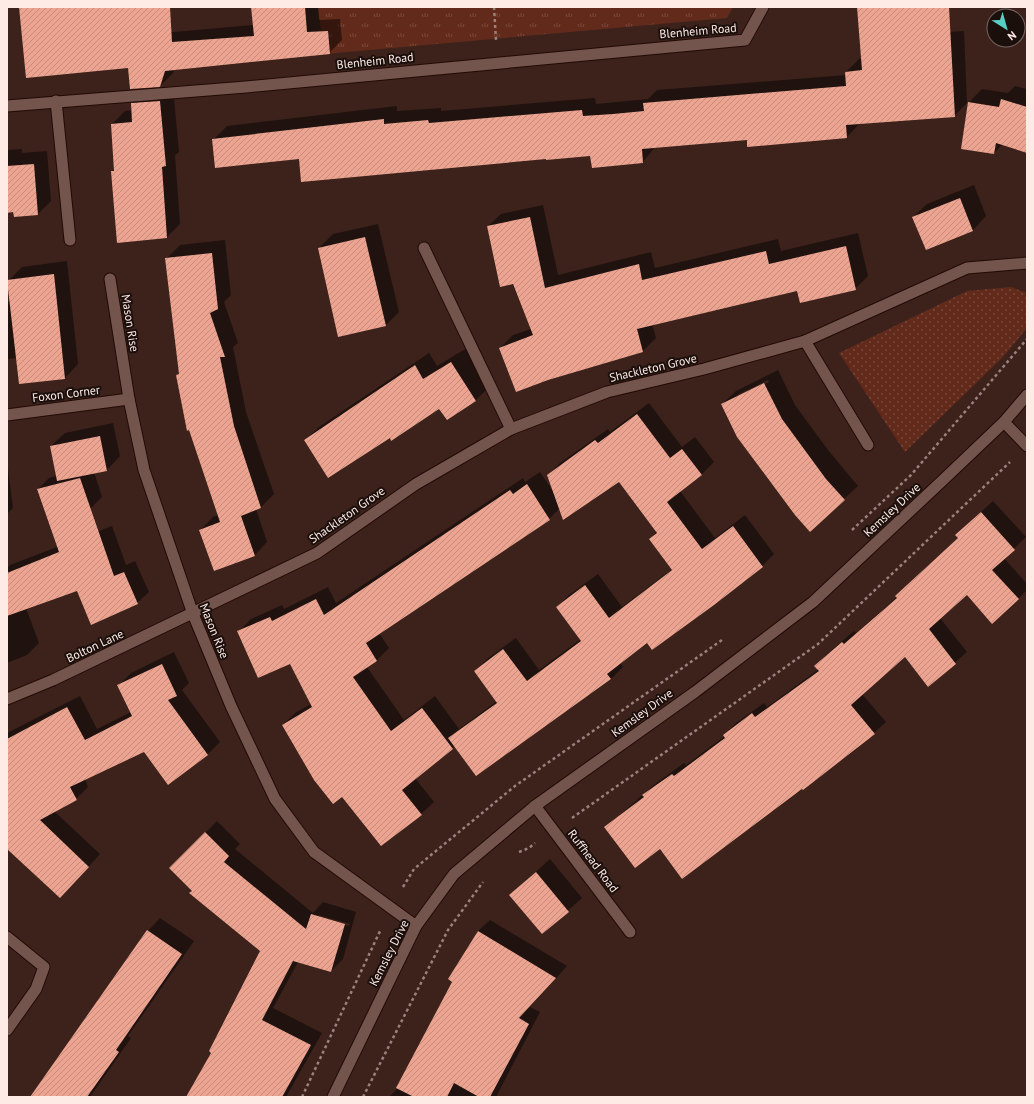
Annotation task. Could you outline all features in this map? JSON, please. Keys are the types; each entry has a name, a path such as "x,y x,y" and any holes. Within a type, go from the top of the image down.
{"street":[{"name":"Blenheim Road","path":"7,106 246,87 498,62 745,40 763,7"},
{"path":"56,101 70,240"},
{"path":"424,248 511,429"},
{"name":"Shackleton Grove","path":"193,614 316,553 416,484 511,429 607,392 704,369 805,341 967,268 1027,263"},
{"name":"Mason Rise","path":"110,279 128,399 144,470 193,614 231,706 275,799 314,852 416,926"},
{"path":"805,341 868,445"},
{"name":"Kemsley Drive","path":"334,1097 416,926 454,874 535,806 694,692 813,602 1004,422 1027,395"},
{"name":"Foxon Corner","path":"7,415 128,399"},
{"path":"1004,422 1027,445"},
{"name":"Bolton Lane","path":"7,699 54,680 193,614"},
{"name":"Ruffhead Road","path":"535,806 630,932"},
{"path":"7,937 44,967 36,989 7,1030"}],"path":[{"path":"494,7 498,62"},
{"path":"517,852 529,848 552,830 818,644 1027,445"},
{"path":"363,1097 448,930 489,876"}],"green space":[{"path":"318,7 733,7 727,18 324,54"},
{"path":"1011,287 1027,293 1027,328 1003,357 905,452 839,353 967,291"}],"building":[{"path":"19,7 170,7 172,42 254,36 251,7 305,7 307,32 328,31 330,54 165,71 160,87 130,89 128,68 26,78"},
{"path":"857,7 949,7 955,117 846,125 847,138 747,147 747,140 642,149 643,163 592,168 590,156 301,182 299,159 215,168 212,139 384,119 384,124 428,120 429,123 582,110 583,116 613,114 644,111 643,103 846,86 845,72 862,70"},
{"path":"1001,99 1027,107 1027,153 996,143 994,154 961,149 968,102 999,107"},
{"path":"160,101 166,166 162,167 167,238 117,243 111,171 114,171 111,124 132,122 131,103"},
{"path":"34,164 38,215 14,217 13,212 7,213 7,166"},
{"path":"960,198 973,231 926,250 912,217"},
{"path":"530,217 545,288 639,264 642,280 766,251 769,264 846,246 856,290 800,303 797,291 637,329 643,352 548,380 516,392 499,348 533,335 513,284 500,287 487,226"},
{"path":"365,237 386,326 338,337 318,248"},
{"path":"212,253 218,309 210,313 225,357 220,357 234,426 261,508 241,516 255,556 214,571 199,530 220,522 189,430 187,431 176,375 179,374 165,258"},
{"path":"54,274 65,379 19,384 7,280"},
{"path":"451,362 476,401 447,420 439,409 391,441 390,438 328,478 304,440 415,365 423,379"},
{"path":"764,383 782,419 826,479 845,500 810,532 795,515 737,437 721,404"},
{"path":"637,414 670,458 682,449 702,475 667,502 702,549 733,526 763,567 652,650 647,643 607,674 611,679 476,776 448,738 497,703 474,671 503,649 527,681 581,641 556,607 585,585 609,618 672,570 649,539 657,533 619,482 563,520 547,475 595,440 598,443"},
{"path":"100,436 107,471 57,481 50,446"},
{"path":"80,478 114,576 124,572 138,604 91,625 77,591 7,616 7,573 59,552 37,489"},
{"path":"527,484 550,520 366,643 377,661 353,677 391,731 422,708 453,749 402,790 422,815 381,846 342,797 333,804 314,780 282,725 312,707 290,664 258,678 237,631 270,617 272,621 316,599 324,615 510,490 513,494"},
{"path":"981,512 1015,550 992,570 1019,599 992,624 967,595 929,629 956,664 928,687 905,657 851,705 875,734 803,790 802,789 682,879 660,849 635,868 604,827 644,797 642,795 672,774 674,776 725,738 723,735 752,713 755,717 819,671 814,666 842,642 844,644 897,598 895,596 958,538 955,535"},
{"path":"162,664 177,696 168,700 208,755 168,785 144,752 70,787 77,800 40,820 89,867 60,898 7,849 7,739 67,707 85,740 132,716 117,685"},
{"path":"205,832 229,856 224,862 306,929 311,914 345,924 331,972 293,961 262,1020 311,1045 282,1097 186,1097 211,1053 209,1051 260,951 189,893 192,891 169,868"},
{"path":"536,872 569,912 542,934 509,895"},
{"path":"147,930 182,954 116,1050 119,1052 87,1097 30,1097"},
{"path":"478,931 556,978 519,1018 529,1024 490,1097 479,1097 454,1083 447,1097 414,1097 396,1088 452,982 448,979"}]}
